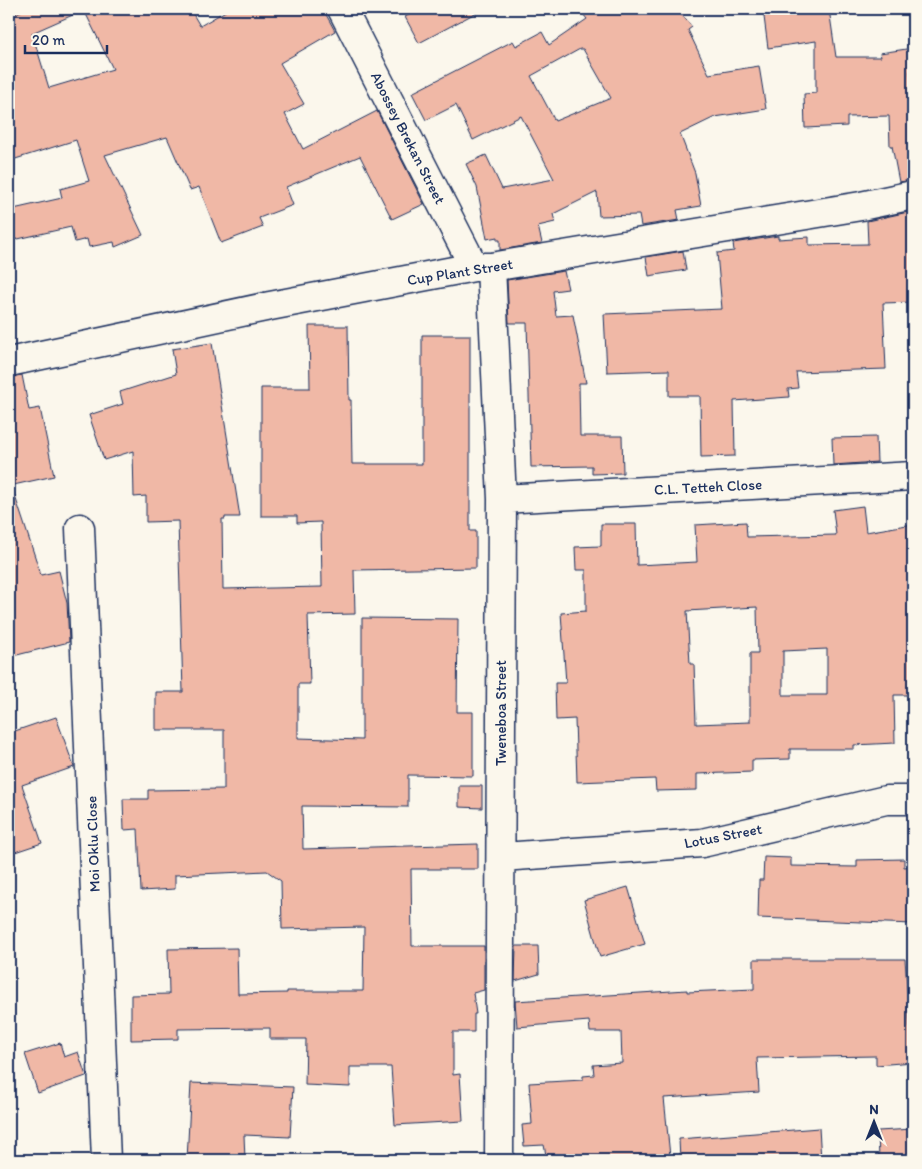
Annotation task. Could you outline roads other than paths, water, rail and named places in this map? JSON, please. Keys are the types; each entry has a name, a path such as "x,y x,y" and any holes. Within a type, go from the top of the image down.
{"street":[{"name":"Abossey Brekan Street","path":"342,9 482,267"},
{"name":"Cup Plant Street","path":"9,362 270,306 482,267 861,206 913,195"},
{"name":"Tweneboa Street","path":"482,267 502,499 499,1160"},
{"name":"C.L. Tetteh Close","path":"502,499 913,476"},
{"name":"Moi Oklu Close","path":"80,528 106,1160"},
{"name":"Lotus Street","path":"501,857 702,842 886,800 913,800"}]}
